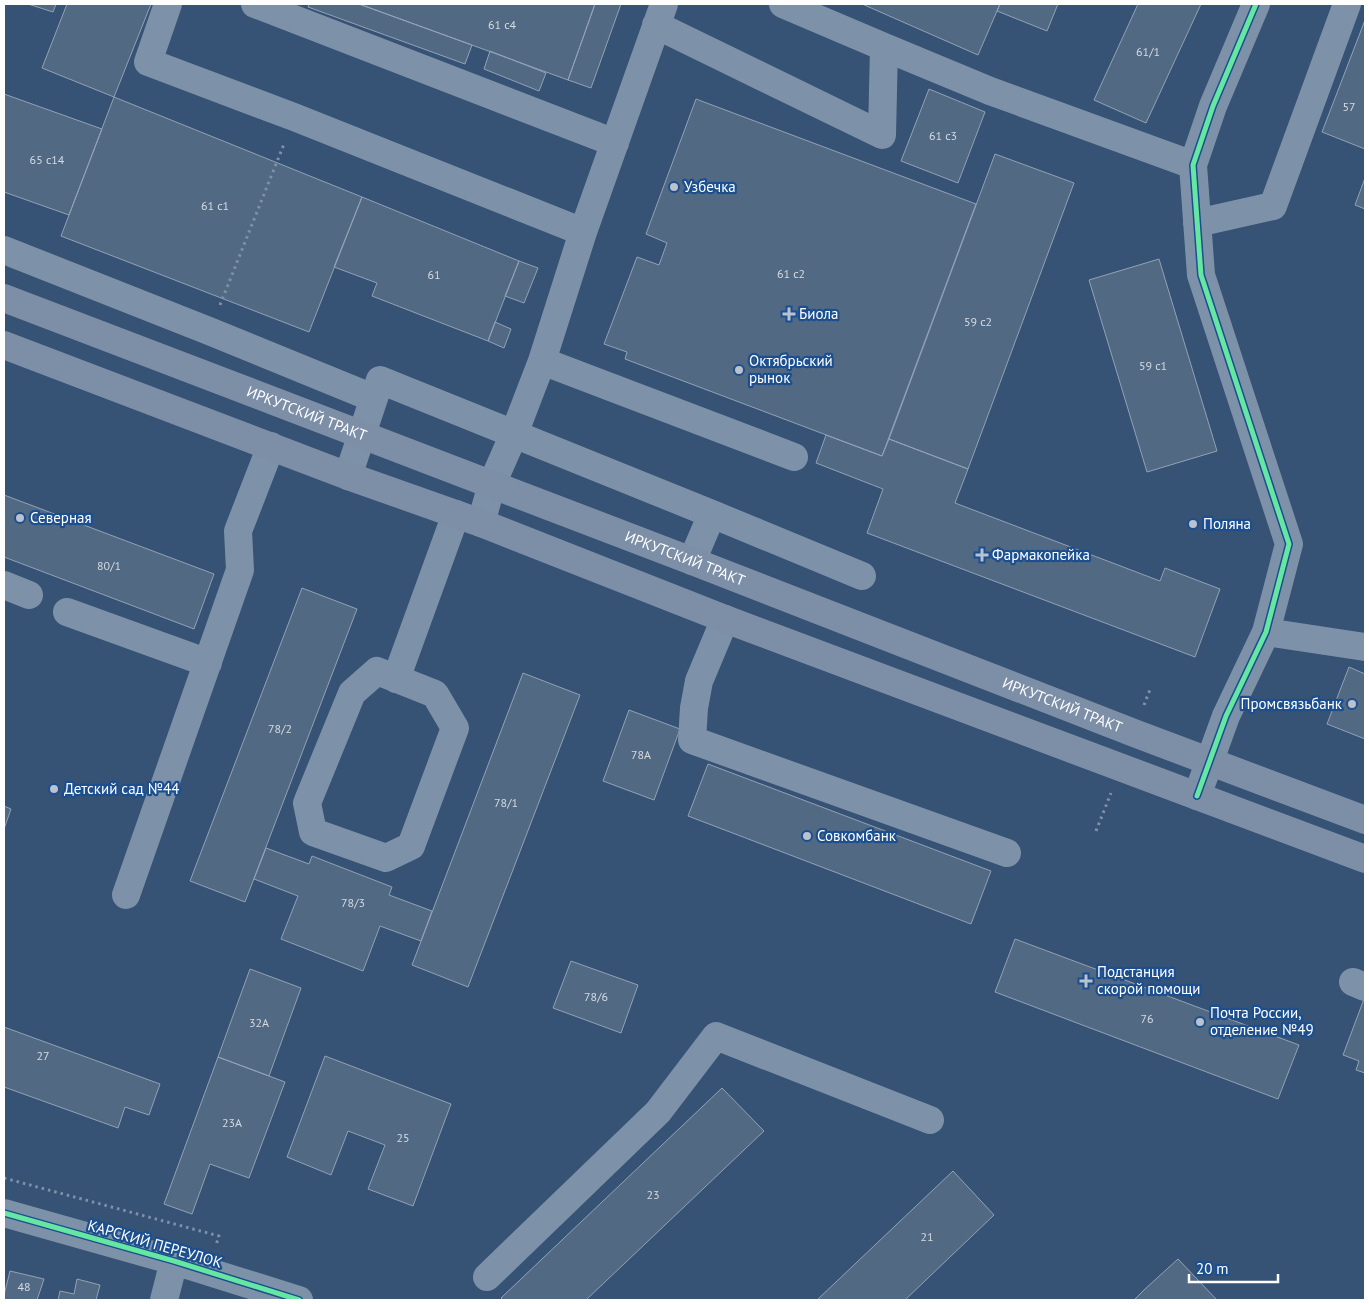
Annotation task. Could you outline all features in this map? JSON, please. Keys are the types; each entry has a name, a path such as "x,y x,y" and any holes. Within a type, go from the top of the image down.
{"main road":[{"name":"ИРКУТСКИЙ ТРАКТ","path":"4,298 1365,820"},
{"path":"4,345 348,476 469,519 725,619 1365,860"}],"street":[{"path":"168,4 148,62 294,117 583,232"},
{"path":"255,4 615,143"},
{"path":"783,4 990,91 1192,165"},
{"path":"1198,796 1226,716 1266,632 1289,544 1201,275 1192,165 1213,106 1256,4"},
{"path":"1197,223 1273,206 1347,4"},
{"path":"396,679 469,519 492,484 514,434 542,361 583,232 660,14 882,135 884,47"},
{"path":"4,250 373,398"},
{"path":"542,361 794,457"},
{"path":"348,476 380,380 862,576"},
{"path":"126,895 240,570 238,531 271,446"},
{"path":"692,561 712,514"},
{"path":"4,585 29,595"},
{"path":"67,612 208,663"},
{"path":"725,619 699,681 694,708 692,740 1007,853"},
{"path":"1266,632 1365,647"},
{"path":"377,671 396,679 435,694 455,728 410,846 386,858 313,832 307,803 352,693 377,671"},
{"path":"487,1277 658,1112 716,1036 930,1120"},
{"name":"КАРСКИЙ ПЕРЕУЛОК","path":"4,1213 174,1261 299,1300"},
{"path":"164,1300 174,1261"}],"path":[{"path":"209,331 294,117"},
{"path":"1096,831 1113,788"},
{"path":"4,1178 219,1236 208,1272"}],"building":[{"path":"28,4 56,4 53,12"},
{"path":"67,4 151,4 114,97 42,68"},
{"path":"309,4 359,4 472,45 465,64 308,7"},
{"path":"359,4 595,4 568,80"},
{"path":"595,4 621,4 591,88 568,80"},
{"path":"862,4 1000,4 978,55"},
{"path":"1000,4 1058,4 1047,31 997,11"},
{"path":"1138,4 1201,4 1146,123 1094,100"},
{"path":"1365,20 1365,149 1322,132"},
{"path":"490,51 546,73 539,91 484,69"},
{"path":"929,89 985,112 958,183 901,161"},
{"path":"4,94 102,129 69,215 4,192"},
{"path":"114,97 362,197 309,332 61,236"},
{"path":"696,99 976,204 882,456 625,359 627,352 604,344 637,257 659,265 667,243 646,234"},
{"path":"995,154 1074,183 968,469 889,439"},
{"path":"1365,178 1365,209 1355,205"},
{"path":"362,197 519,261 488,341 372,296 377,283 334,267"},
{"path":"1159,259 1217,451 1147,472 1089,280"},
{"path":"519,261 538,268 524,303 505,296"},
{"path":"495,322 511,329 504,348 488,341"},
{"path":"826,435 882,456 889,439 968,469 955,503 1160,581 1165,568 1220,589 1195,657 867,533 883,489 816,463"},
{"path":"4,495 214,574 194,629 4,557"},
{"path":"302,588 357,609 245,902 190,881"},
{"path":"1349,667 1365,674 1365,739 1327,724"},
{"path":"523,673 580,695 468,987 412,965"},
{"path":"629,710 680,729 654,800 603,781"},
{"path":"708,764 991,871 971,924 688,816"},
{"path":"4,806 11,809 4,829"},
{"path":"266,848 309,864 312,856 392,887 389,895 432,911 421,941 380,926 363,971 281,939 298,896 254,879"},
{"path":"1015,939 1299,1045 1278,1099 995,992"},
{"path":"571,961 638,985 621,1033 553,1008"},
{"path":"250,969 301,988 269,1076 218,1057"},
{"path":"1364,999 1365,1073 1356,1070 1359,1061 1343,1055"},
{"path":"4,1027 160,1084 149,1115 125,1107 118,1128 4,1087"},
{"path":"325,1056 451,1104 413,1206 368,1189 385,1145 348,1131 331,1175 287,1157"},
{"path":"218,1057 285,1082 249,1178 210,1164 192,1214 164,1204"},
{"path":"722,1088 764,1131 586,1300 503,1300 501,1298"},
{"path":"953,1171 994,1215 905,1300 817,1300"},
{"path":"1178,1259 1217,1300 1134,1300 1145,1289"},
{"path":"10,1271 44,1279 37,1300 4,1300"},
{"path":"77,1279 100,1285 96,1300 58,1300 60,1291 74,1294"}],"cycle path":[{"path":"1197,796 1226,716 1266,632 1289,544 1201,275 1193,165 1213,106 1256,4"},
{"path":"4,1213 174,1261 299,1300"}],"place":[{"name":"Узбечка","path":"674,187"},
{"name":"Биола","path":"789,314"},
{"name":"Октябрьский рынок","path":"739,370"},
{"name":"Северная","path":"20,518"},
{"name":"Поляна","path":"1193,524"},
{"name":"Фармакопейка","path":"982,555"},
{"name":"Промсвязьбанк","path":"1352,704"},
{"name":"Детский сад №44","path":"54,789"},
{"name":"Совкомбанк","path":"807,836"},
{"name":"Подстанция скорой помощи","path":"1086,981"},
{"name":"Почта России, отделение №49","path":"1200,1022"}]}
